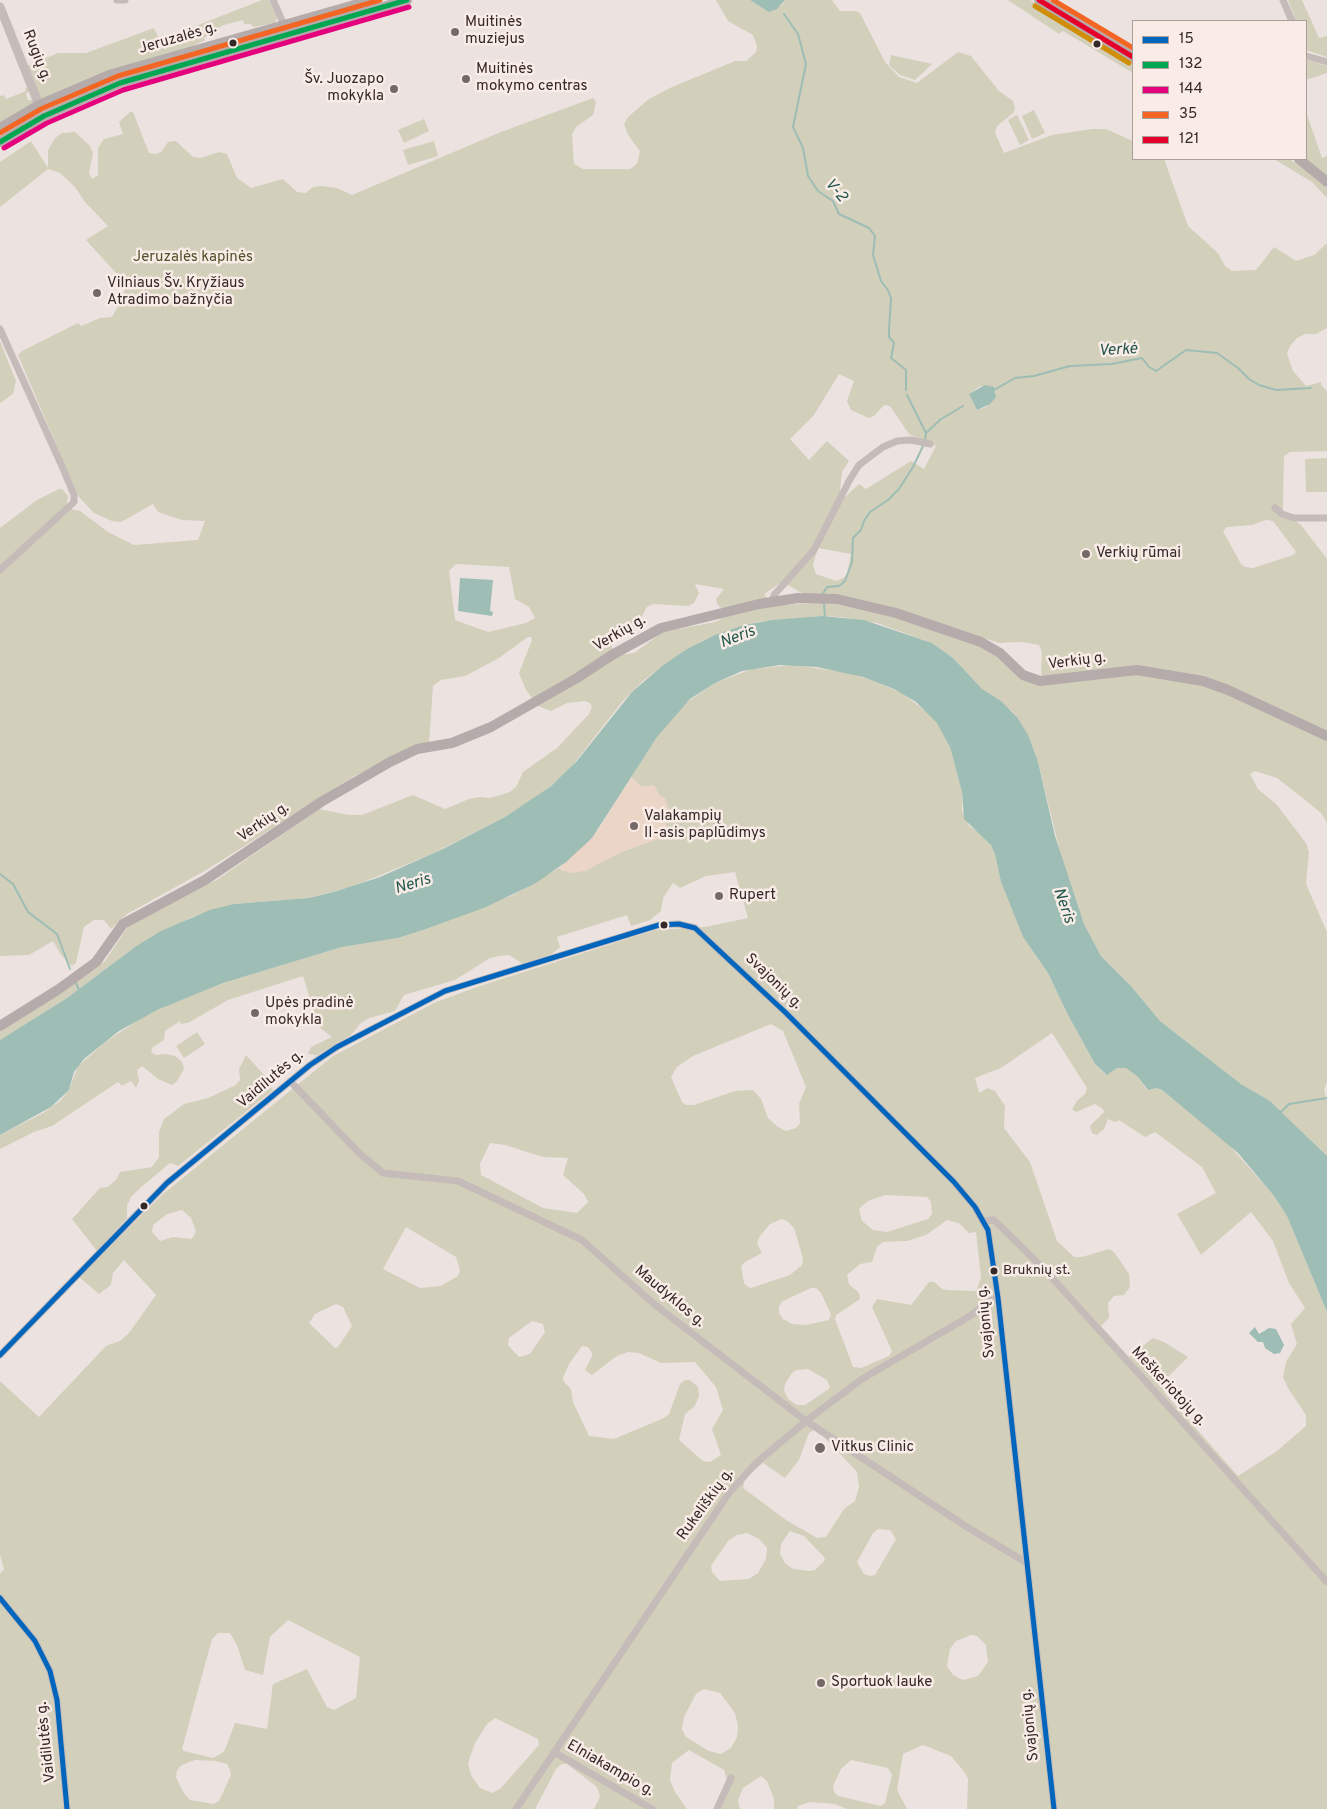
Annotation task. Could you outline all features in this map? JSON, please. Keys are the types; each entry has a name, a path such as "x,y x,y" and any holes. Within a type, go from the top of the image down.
{"main road":[{"name":"Jeruzalės g.","path":"0,142 44,116 120,83 286,30 372,0"},
{"name":"Jeruzalės g.","path":"0,128 39,105 87,83 130,68 407,0"},
{"path":"1039,0 1132,56"},
{"name":"Rugių g.","path":"39,105 44,116"},
{"path":"1300,160 1327,182"},
{"name":"Verkių g.","path":"0,1026 59,990 96,962 123,924 205,880 321,802 396,759 417,749 452,743 498,723 661,628 772,601 837,599 896,613 981,642 1000,653 1022,675 1040,681 1136,670 1203,681 1228,690 1327,736"}],"street":[{"path":"118,0 125,0"},
{"path":"273,0 286,30"},
{"path":"1283,0 1292,20"},
{"name":"Rugių g.","path":"0,7 39,105"},
{"path":"1307,56 1327,62"},
{"path":"0,329 74,495 74,502 0,570"},
{"path":"772,601 774,595 814,550 848,481 860,465 889,444 906,440 930,444"},
{"path":"1275,508 1282,514 1294,518 1327,518"},
{"name":"Vaidilutės g.","path":"0,1355 167,1183 290,1081 337,1047 444,991 659,924 688,926"},
{"name":"Svajonių g.","path":"688,926 702,933 786,1013 954,1182 984,1221 992,1247 1054,1809"},
{"name":"Maudyklos g.","path":"290,1081 359,1153 383,1173 390,1176 448,1178 458,1181 582,1240 654,1304 806,1421 967,1528 1027,1563"},
{"name":"Meškeriotojų g.","path":"984,1221 994,1220 1045,1270 1327,1582"},
{"name":"Rukeliškių g.","path":"516,1809 729,1492 756,1463 806,1421 862,1379 953,1326 991,1300 998,1298"},
{"name":"Vaidilutės g.","path":"0,1598 35,1641 50,1671 57,1700 67,1809"},
{"name":"Elniakampio g.","path":"554,1752 652,1809"},
{"path":"717,1809 731,1778"}],"green space":[{"path":"262,0 269,0 277,18 275,23 253,27 251,24 244,24 243,20 224,25 209,32 209,36 204,37 205,40 191,47 41,99 27,66 58,53 86,53 154,28 160,40"},
{"name":"Jeruzalės kapinės","path":"716,0 750,0 765,9 782,5 785,0 832,0 840,11 856,11 860,13 885,62 899,77 917,83 958,52 971,56 999,91 1013,101 1015,108 1013,113 997,126 995,133 1004,153 1052,135 1092,129 1106,129 1132,141 1132,160 1164,160 1188,226 1218,253 1225,266 1232,271 1256,270 1274,247 1296,261 1314,255 1327,243 1327,328 1316,334 1305,334 1297,338 1290,346 1287,354 1293,371 1306,386 1321,382 1327,391 1327,451 1290,452 1284,456 1283,513 1301,525 1327,559 1327,823 1322,814 1277,778 1255,771 1250,774 1258,789 1276,804 1306,843 1309,852 1306,884 1327,932 1327,1082 1324,1090 1327,1101 1327,1156 1270,1101 1241,1084 1160,1021 1131,986 1101,956 1084,924 1062,860 1038,762 1017,717 1012,711 981,689 953,658 932,643 877,623 841,617 822,616 758,622 702,641 662,666 643,681 622,702 568,771 539,796 505,817 432,854 351,887 309,898 234,904 194,916 135,947 67,998 0,1040 0,1031 105,961 127,928 135,922 218,879 319,809 349,815 362,815 413,795 445,809 469,799 479,797 490,798 510,792 516,787 523,772 557,748 589,714 592,707 590,703 585,701 567,703 551,711 538,706 526,690 519,673 532,640 531,637 528,637 499,658 465,676 441,680 433,686 429,743 406,750 353,777 208,869 127,914 111,929 104,920 94,920 84,927 76,963 72,966 61,955 53,941 29,955 0,956 0,528 37,500 59,489 62,489 68,496 66,508 80,511 108,532 134,545 198,540 205,521 182,520 158,512 153,504 121,522 112,521 94,513 78,496 18,355 22,351 78,323 81,326 100,318 112,317 119,304 121,306 126,284 86,240 108,226 85,202 75,187 60,173 48,169 0,207 0,162 31,141 48,168 48,150 55,138 62,133 75,132 90,146 93,153 89,173 92,179 98,175 98,148 104,139 123,134 119,122 130,112 133,112 149,153 156,154 161,152 168,142 176,141 193,157 201,158 219,152 227,154 237,178 251,188 283,179 297,192 306,193 313,187 322,186 337,188 352,195 501,132 593,98 596,102 593,115 576,127 572,134 574,164 583,169 630,169 637,164 640,151 628,135 624,124 628,117 649,99 672,87 735,61 746,61 756,52 757,46 753,35 728,21","holes":["839,374 854,381 847,401 851,410 869,418 874,416 884,405 890,406 909,434 936,446 924,469 911,461 866,489 859,484 845,497 840,491 842,472 849,461 827,441 809,460 790,439 814,415","980,386 994,388 996,392 986,407 977,410 969,394","1266,520 1273,521 1296,552 1293,555 1253,568 1245,567 1241,564 1223,531 1227,527 1252,525","818,548 851,554 847,574 836,581 816,574 813,565","456,564 509,567 515,599 529,607 535,618 526,623 488,632 455,620 449,571","782,582 804,594 895,609 999,643 1022,642 1039,645 1042,652 1041,671 1043,684 977,645 860,606 822,603 773,605 764,594","695,584 724,589 716,599 718,605 729,615 715,622 663,632 634,653 620,655 611,646 615,635 636,627 647,607 653,604 688,606 694,603 699,593"]},
{"path":"1008,0 1030,0 1132,61 1132,72 1063,31 1059,34"},
{"path":"1288,0 1302,0 1319,38 1327,36 1327,57 1307,50 1307,20 1296,20"},
{"path":"891,55 932,64 915,80 900,75 889,65"},
{"path":"1307,60 1327,66 1327,73 1307,80"},
{"path":"25,87 30,90 26,94 28,100 33,100 35,103 0,124 0,96 4,95 6,99 26,91"},
{"path":"1034,110 1045,133 1032,139 1022,116"},
{"path":"1017,115 1029,140 1020,145 1008,120"},
{"path":"1307,115 1322,158 1327,156 1327,177 1307,160"},
{"path":"424,119 429,131 404,143 398,130"},
{"path":"434,141 438,156 408,165 403,150"},
{"path":"1276,160 1291,160 1306,169 1327,188 1327,198 1312,182"},
{"path":"0,341 16,381 13,394 0,403"},
{"path":"1327,458 1327,492 1306,492 1305,459"},
{"path":"793,665 844,672 871,680 902,693 933,717 942,729 950,747 962,792 962,811 969,826 982,834 991,845 995,853 1001,882 1023,937 1048,973 1095,1064 1105,1074 1117,1068 1126,1068 1138,1077 1147,1090 1156,1088 1162,1090 1229,1145 1274,1196 1287,1216 1327,1312 1327,1809 967,1809 968,1779 965,1773 951,1756 923,1745 903,1754 897,1790 907,1809 847,1809 835,1804 809,1802 798,1806 797,1809 774,1809 774,1799 767,1781 761,1776 743,1788 738,1800 740,1809 715,1809 727,1780 724,1770 689,1750 672,1763 670,1780 675,1792 687,1809 594,1809 600,1797 597,1787 567,1764 562,1764 556,1769 535,1809 0,1809 0,1574 4,1569 0,1555 0,1381 39,1417 106,1346 120,1341 129,1333 156,1295 124,1260 113,1273 111,1285 99,1294 79,1277 163,1194 333,1056 436,1002 477,987 655,930 705,927 748,918 735,872 706,876 680,888 673,883 663,898 661,911 650,920 631,926 627,915 557,937 560,947 552,954 523,964 509,955 490,958 455,980 404,995 395,1011 369,1018 361,1023 351,1035 317,1055 308,1054 311,1047 332,1037 319,1027 303,976 228,1000 188,1023 181,1024 180,1021 165,1031 164,1040 152,1048 151,1052 156,1055 166,1054 175,1056 182,1062 184,1069 177,1081 172,1085 158,1079 142,1066 137,1070 139,1081 136,1088 131,1081 122,1086 118,1082 52,1126 34,1132 0,1149 0,1135 43,1113 60,1101 69,1090 78,1066 107,1041 143,1017 170,1004 223,983 342,947 398,938 423,930 513,895 559,868 564,871 585,871 621,852 669,835 665,822 665,798 659,795 654,786 641,787 631,777 657,737 683,705 715,683 752,669","holes":["771,1024 783,1031 806,1087 799,1104 800,1123 796,1128 786,1131 778,1127 768,1118 761,1099 753,1090 735,1091 694,1105 686,1105 682,1102 671,1077 677,1067 693,1056","1052,1033 1087,1088 1085,1094 1072,1109 1076,1112 1095,1104 1103,1109 1104,1112 1090,1126 1092,1133 1097,1135 1104,1129 1108,1119 1115,1122 1119,1120 1145,1137 1155,1132 1202,1167 1216,1193 1177,1214 1201,1255 1251,1212 1273,1241 1289,1283 1305,1308 1291,1324 1297,1344 1286,1362 1283,1377 1306,1415 1306,1426 1277,1451 1238,1476 1164,1392 1167,1389 1165,1380 1188,1357 1164,1342 1153,1338 1129,1357 1101,1326 1109,1318 1108,1303 1114,1296 1124,1295 1130,1287 1129,1274 1114,1252 1109,1249 1082,1257 1074,1257 1057,1241 1030,1162 1004,1128 1005,1106 995,1091 988,1088 979,1093 975,1078 1001,1068","490,1143 505,1145 543,1157 568,1158 563,1175 584,1194 588,1202 577,1213 543,1208 481,1175 480,1164","885,1195 927,1197 931,1202 932,1214 928,1219 887,1232 873,1230 862,1221 859,1209 868,1201","182,1210 191,1218 196,1231 191,1239 173,1237 160,1241 152,1232 153,1225 167,1214","782,1219 794,1228 803,1258 802,1265 790,1275 751,1288 748,1287 744,1283 741,1266 762,1253 757,1243 760,1236 770,1224","947,1220 959,1223 969,1233 976,1232 981,1278 976,1291 947,1290 942,1289 934,1282 929,1282 911,1305 877,1299 872,1307 892,1351 889,1356 861,1368 853,1367 835,1319 836,1315 860,1299 859,1293 849,1284 847,1275 860,1264 872,1262 877,1247 883,1242 907,1241 926,1235","406,1227 456,1257 460,1270 458,1276 441,1286 420,1288 383,1269","811,1288 816,1288 821,1293 831,1314 829,1320 806,1325 792,1324 783,1319 779,1313 779,1306 783,1301","336,1304 343,1307 352,1326 338,1347 335,1348 309,1323 315,1314","532,1321 543,1324 545,1332 530,1354 519,1357 508,1345 509,1338","582,1346 588,1347 592,1353 585,1370 592,1375 617,1356 628,1352 639,1353 661,1363 695,1362 716,1387 723,1410 712,1429 721,1455 710,1462 703,1461 679,1440 685,1414 695,1406 699,1396 698,1387 690,1380 685,1380 680,1384 669,1414 664,1418 614,1439 589,1436 573,1402 571,1389 564,1382 563,1378 569,1364","808,1369 827,1380 830,1388 805,1405 797,1405 788,1399 784,1390 785,1384 796,1370","814,1430 823,1436 857,1472 859,1487 855,1501 844,1509 826,1537 817,1538 786,1520 743,1488 745,1478 763,1463 785,1478 799,1460 809,1433","878,1529 890,1530 896,1539 875,1575 864,1574 857,1562 873,1533","790,1531 804,1536 825,1560 815,1570 793,1569 785,1563 780,1554 781,1544","747,1533 759,1539 767,1548 766,1559 758,1573 749,1579 720,1581 712,1572 711,1566 728,1541 737,1535","288,1620 360,1657 356,1698 334,1710 327,1707 307,1669 273,1684 267,1729 235,1723 224,1752 213,1758 184,1751 182,1749 212,1639 218,1633 230,1633 237,1645 245,1670 263,1675 270,1637","971,1635 977,1636 986,1645 988,1662 978,1676 963,1680 953,1675 947,1666 950,1649 956,1641","704,1689 720,1693 735,1713 738,1726 737,1737 731,1748 721,1754 709,1751 686,1737 682,1729 684,1717 696,1694","495,1718 538,1739 539,1745 500,1789 492,1793 480,1788 471,1775 468,1763 475,1743 487,1724","195,1760 216,1761 227,1764 231,1775 219,1801 214,1804 190,1800 183,1792 176,1777 177,1770 182,1765","851,1760 888,1768 892,1775 885,1803 881,1806 838,1796 834,1792 833,1786 841,1769"]},
{"path":"197,1032 205,1044 184,1058 176,1046"},
{"path":"246,1055 265,1076 273,1090 178,1166 170,1163 140,1188 131,1197 127,1206 127,1218 97,1251 72,1219 100,1188 108,1187 116,1180 120,1172 152,1167 159,1157 159,1132 164,1119 184,1104 208,1098 236,1085 240,1080 239,1069"}],"sand":[{"name":"Valakampių II-asis paplūdimys","path":"631,777 641,787 654,785 659,795 665,798 670,812 665,822 669,835 621,852 585,871 570,873 559,868 598,830"}],"water":[{"path":"750,0 785,0 777,9 769,12"},
{"path":"985,385 994,387 996,397 990,404 977,410 969,394"},
{"path":"460,578 493,580 490,611 493,612 492,616 458,611"},
{"name":"Neris","path":"822,616 864,620 932,643 953,658 982,689 1001,701 1017,717 1028,735 1038,762 1055,836 1084,924 1101,956 1131,986 1160,1021 1241,1084 1270,1101 1327,1156 1327,1312 1287,1216 1274,1196 1238,1153 1162,1090 1156,1088 1148,1090 1138,1077 1126,1068 1117,1068 1107,1075 1095,1064 1048,973 1023,937 1001,882 995,854 991,845 964,819 962,792 950,747 937,723 916,702 894,689 863,677 817,667 780,665 742,671 715,683 690,699 657,737 592,838 566,862 536,883 486,907 423,930 398,938 342,947 223,983 157,1010 119,1031 84,1059 74,1072 69,1090 51,1107 0,1135 0,1040 67,998 135,947 161,931 210,910 234,904 309,898 337,891 380,877 443,849 505,817 550,787 576,762 632,692 662,666 687,649 715,635 744,625 773,620"},
{"path":"1255,1327 1259,1334 1269,1328 1276,1329 1284,1345 1280,1353 1274,1354 1265,1348 1263,1342 1258,1342 1249,1333"}],"waterway":[{"name":"V-2","path":"784,14 798,34 806,64 793,127 803,148 808,176 818,191 833,201 839,214 869,228 875,236 873,255 881,281 891,298 889,337 894,343 891,358 906,370 906,390"},
{"name":"Verkė","path":"994,390 1015,378 1034,376 1070,366 1112,364 1142,358 1149,367 1156,371 1186,350 1217,353 1259,385 1276,390 1311,388"},
{"name":"V-2","path":"907,395 926,433"},
{"name":"Verkė","path":"943,418 963,406"},
{"name":"Verkė","path":"925,440 926,433 941,419"},
{"name":"Verkė","path":"822,595 827,587 839,586 845,581 852,562 853,538 861,530 870,512 888,500 899,489 913,467 924,444"},
{"name":"Verkė","path":"824,603 825,618"},
{"path":"0,874 13,884 28,912 57,934 70,969"},
{"path":"76,983 79,990"},
{"path":"1279,1114 1289,1104 1327,1098"}],"transit line":[{"name":"35","path":"0,133 41,109 118,76 380,0"},
{"name":"132","path":"0,142 44,116 120,83 407,0"},
{"name":"121","path":"1039,0 1132,56"},
{"name":"35","path":"1053,0 1132,47"},
{"path":"1035,6 1129,63"},
{"name":"144","path":"4,148 47,123 123,90 409,7"},
{"name":"15","path":"0,1355 167,1183 310,1065 337,1047 445,991 659,925 679,924 695,928 786,1013 954,1182 975,1207 988,1230 998,1298 1054,1809"},
{"name":"15","path":"0,1598 35,1641 50,1671 57,1700 67,1809"}],"place":[{"name":"Muitinės muziejus","path":"455,32"},
{"name":"Muitinės mokymo centras","path":"466,79"},
{"name":"Šv. Juozapo mokykla","path":"394,89"},
{"name":"Vilniaus Šv. Kryžiaus Atradimo bažnyčia","path":"97,293"},
{"name":"Verkių rūmai","path":"1086,554"},
{"name":"Valakampių II-asis paplūdimys","path":"634,826"},
{"name":"Rupert","path":"719,896"},
{"name":"Upės pradinė mokykla","path":"255,1013"},
{"name":"Bruknių st.","path":"994,1271"},
{"name":"Vitkus Clinic","path":"820,1448"},
{"name":"Sportuok lauke","path":"821,1683"}]}
